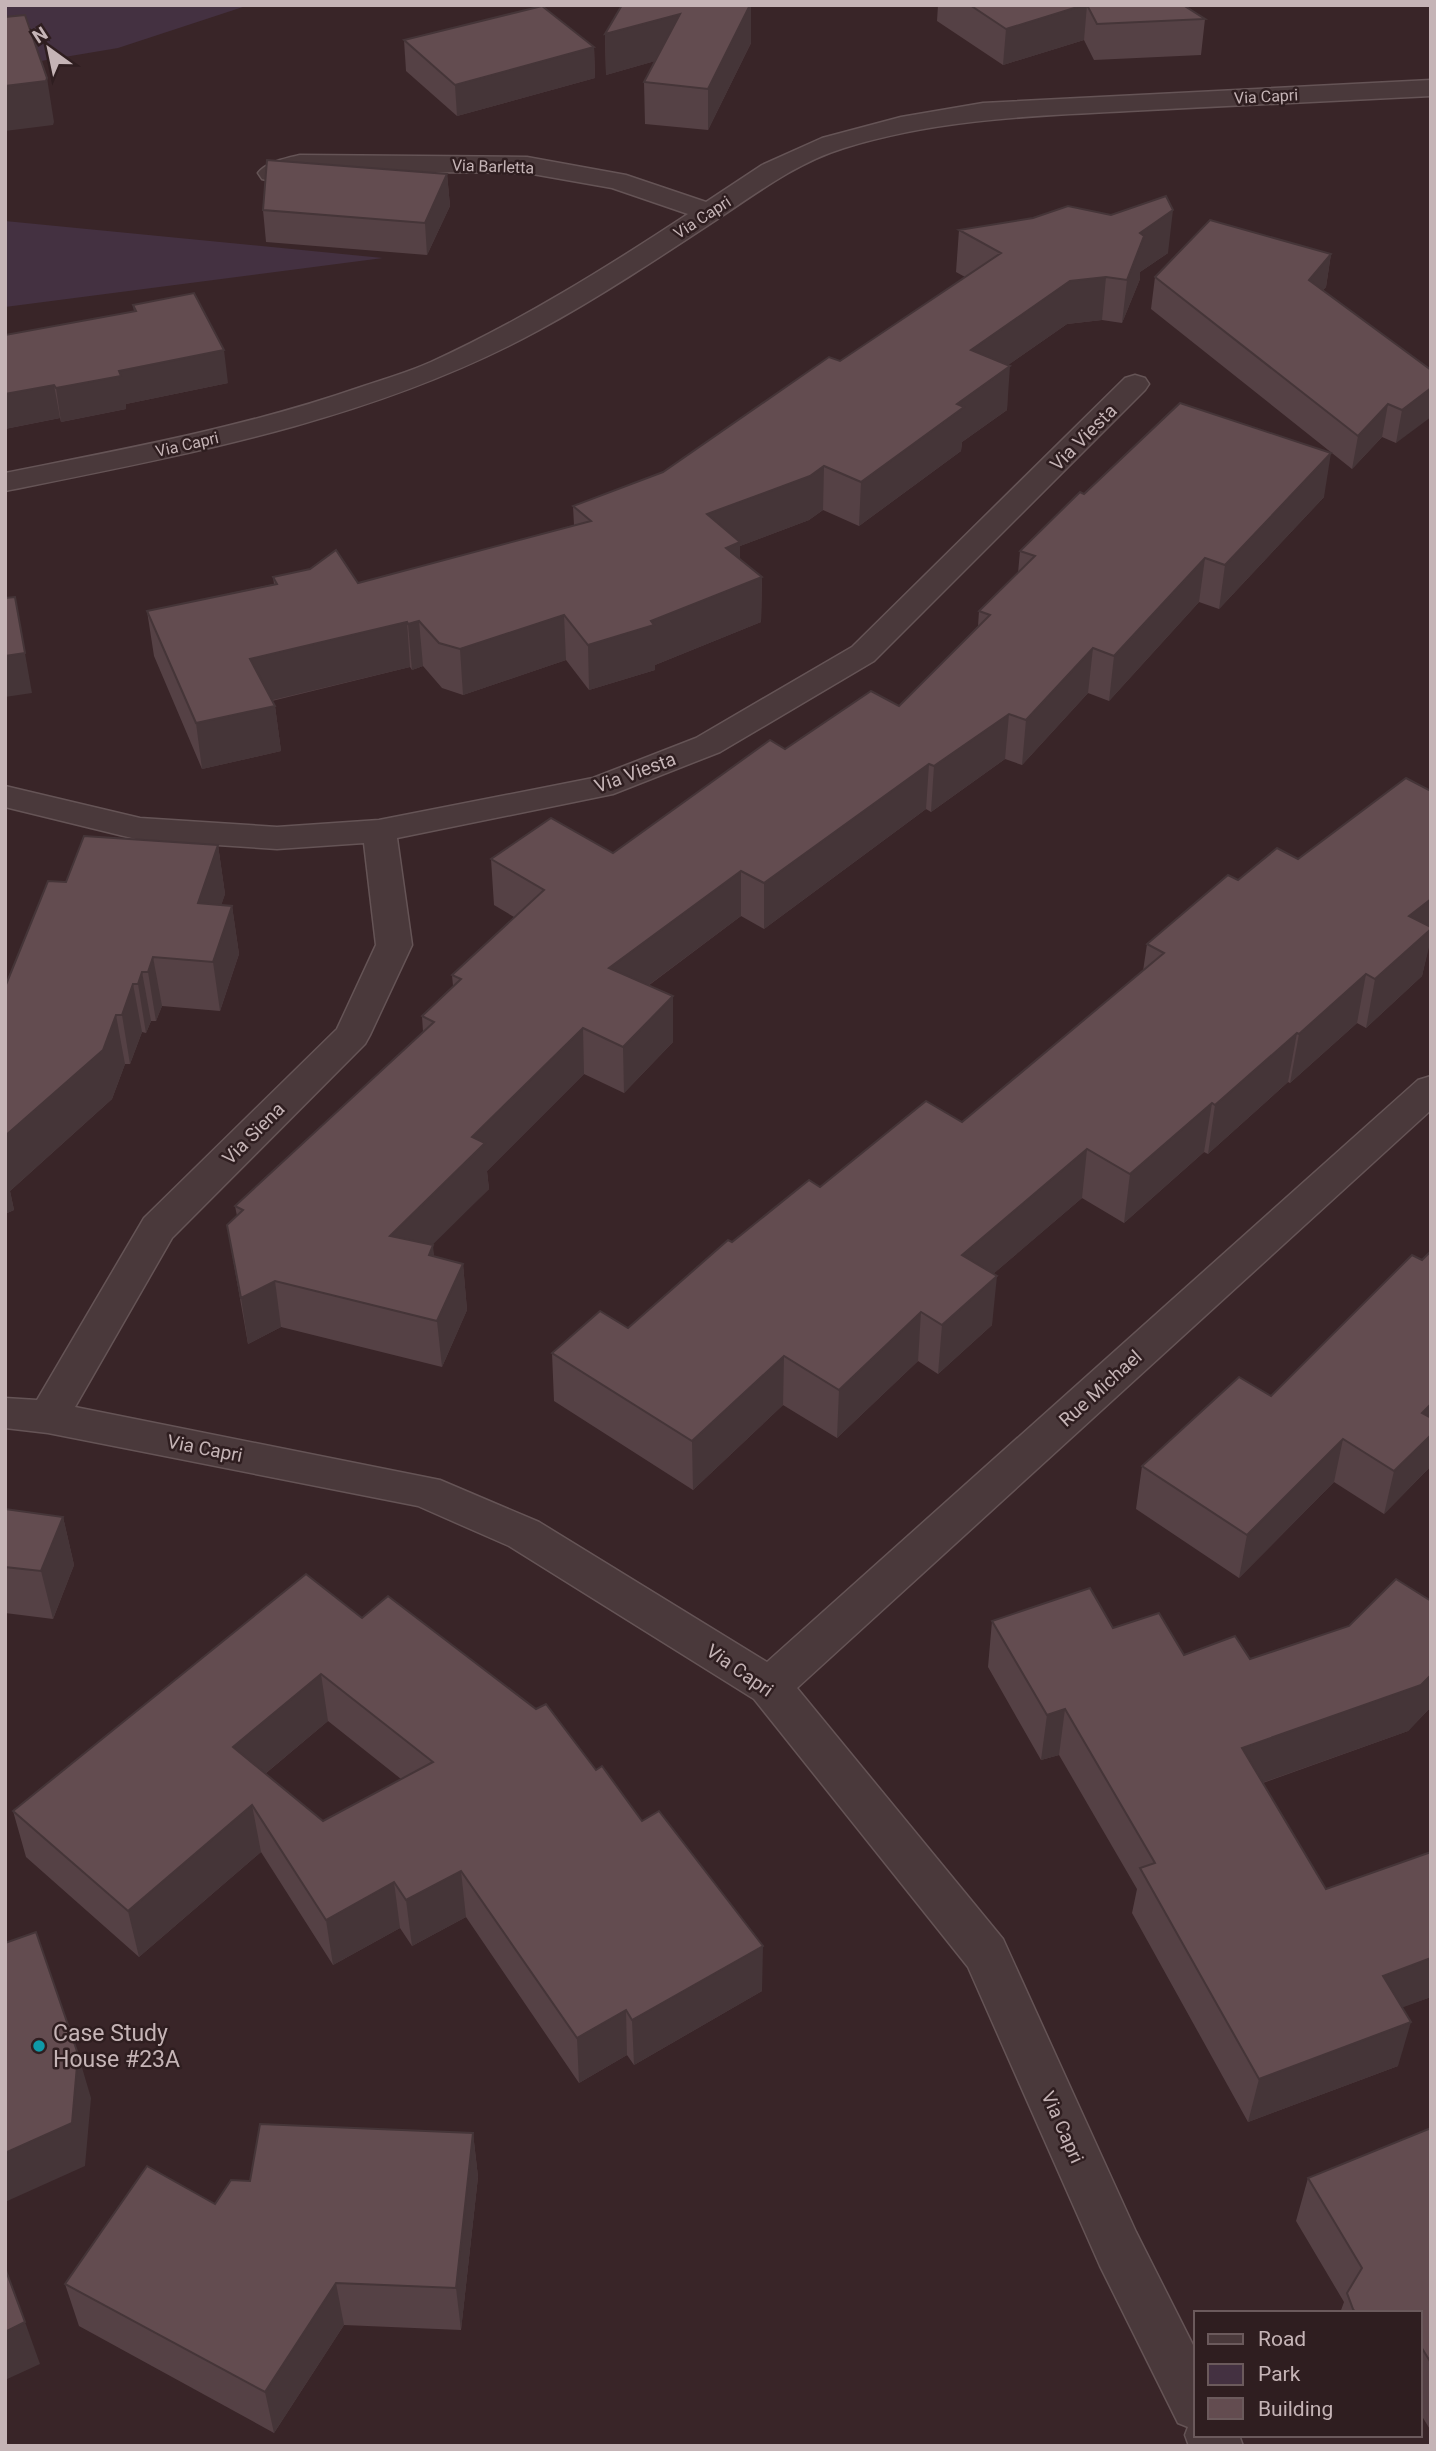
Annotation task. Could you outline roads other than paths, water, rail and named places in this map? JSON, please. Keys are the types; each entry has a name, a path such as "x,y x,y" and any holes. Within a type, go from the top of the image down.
{"street":[{"name":"Via Capri","path":"5,482 155,452 314,413 439,369 529,324 621,270 771,172 831,143 901,125 983,111 1058,105 1431,88"},
{"name":"Via Barletta","path":"271,173 300,163 527,165 617,181 710,212"},
{"name":"Via Viesta","path":"5,796 140,829 277,838 379,831 601,787 708,745 863,654 1135,384"},
{"name":"Via Siena","path":"48,1418 158,1228 352,1035 394,944 379,831"},
{"name":"Rue Michael","path":"770,1686 1431,1089"},
{"name":"Via Capri","path":"5,1413 48,1418 425,1491 524,1534 770,1686 986,1954 1118,2249 1194,2401"}],"place":[{"name":"Case Study House #23A","path":"39,2046"}]}
